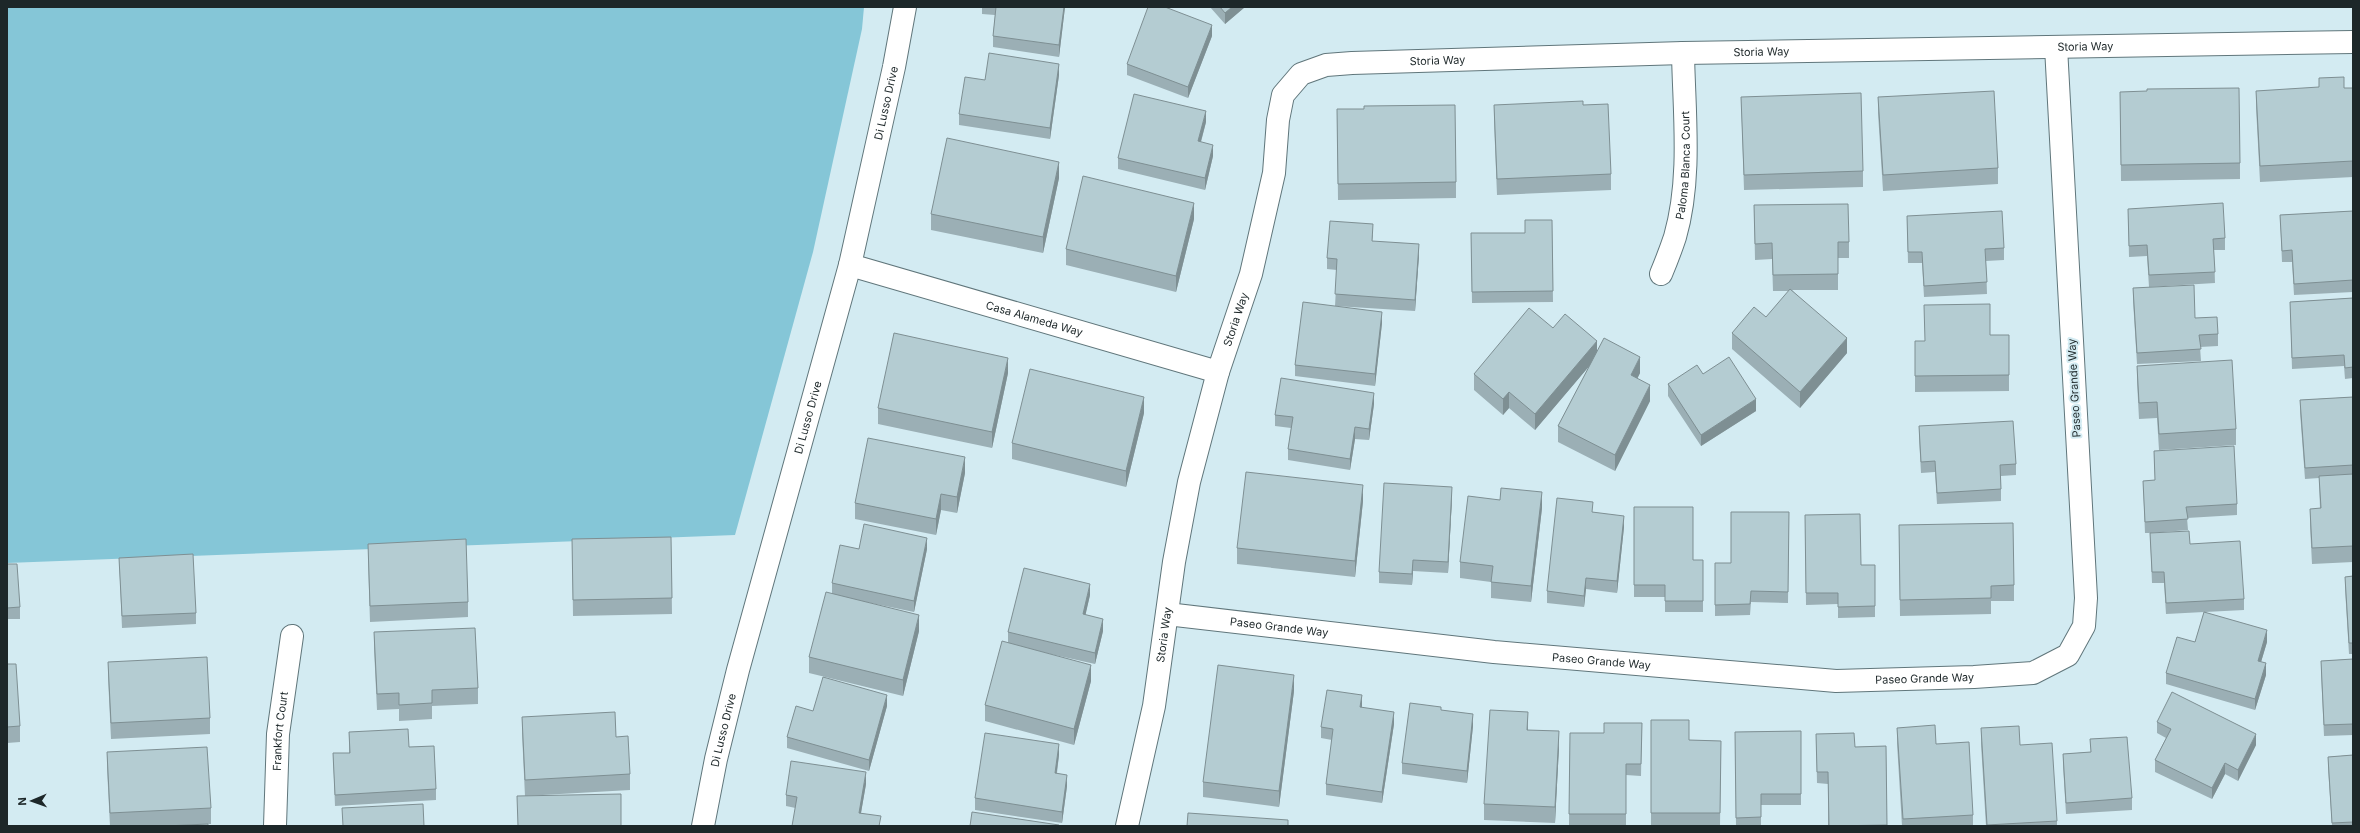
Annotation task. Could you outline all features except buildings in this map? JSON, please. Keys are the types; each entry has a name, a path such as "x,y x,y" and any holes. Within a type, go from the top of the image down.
{"street":[{"name":"Di Lusso Drive","path":"704,826 716,759 738,670 850,265 894,67 904,7"},
{"name":"Storia Way","path":"1127,826 1154,706 1174,562 1189,482 1218,372 1251,274 1274,173 1278,120 1283,95 1301,74 1326,65 1352,63 1683,53 2353,42"},
{"name":"Paseo Grande Way","path":"1167,614 1502,653 1836,681 1974,677 2033,673 2068,655 2084,626 2086,598 2056,48"},
{"name":"Paloma Blanca Court","path":"1661,274 1675,236 1682,195 1685,152 1683,53"},
{"name":"Casa Alameda Way","path":"850,265 1218,372"},
{"name":"Frankfort Court","path":"275,826 278,734 292,636"}],"shaded area":[{"path":"7,7 864,7 862,29 813,252 735,535 7,563"}]}
